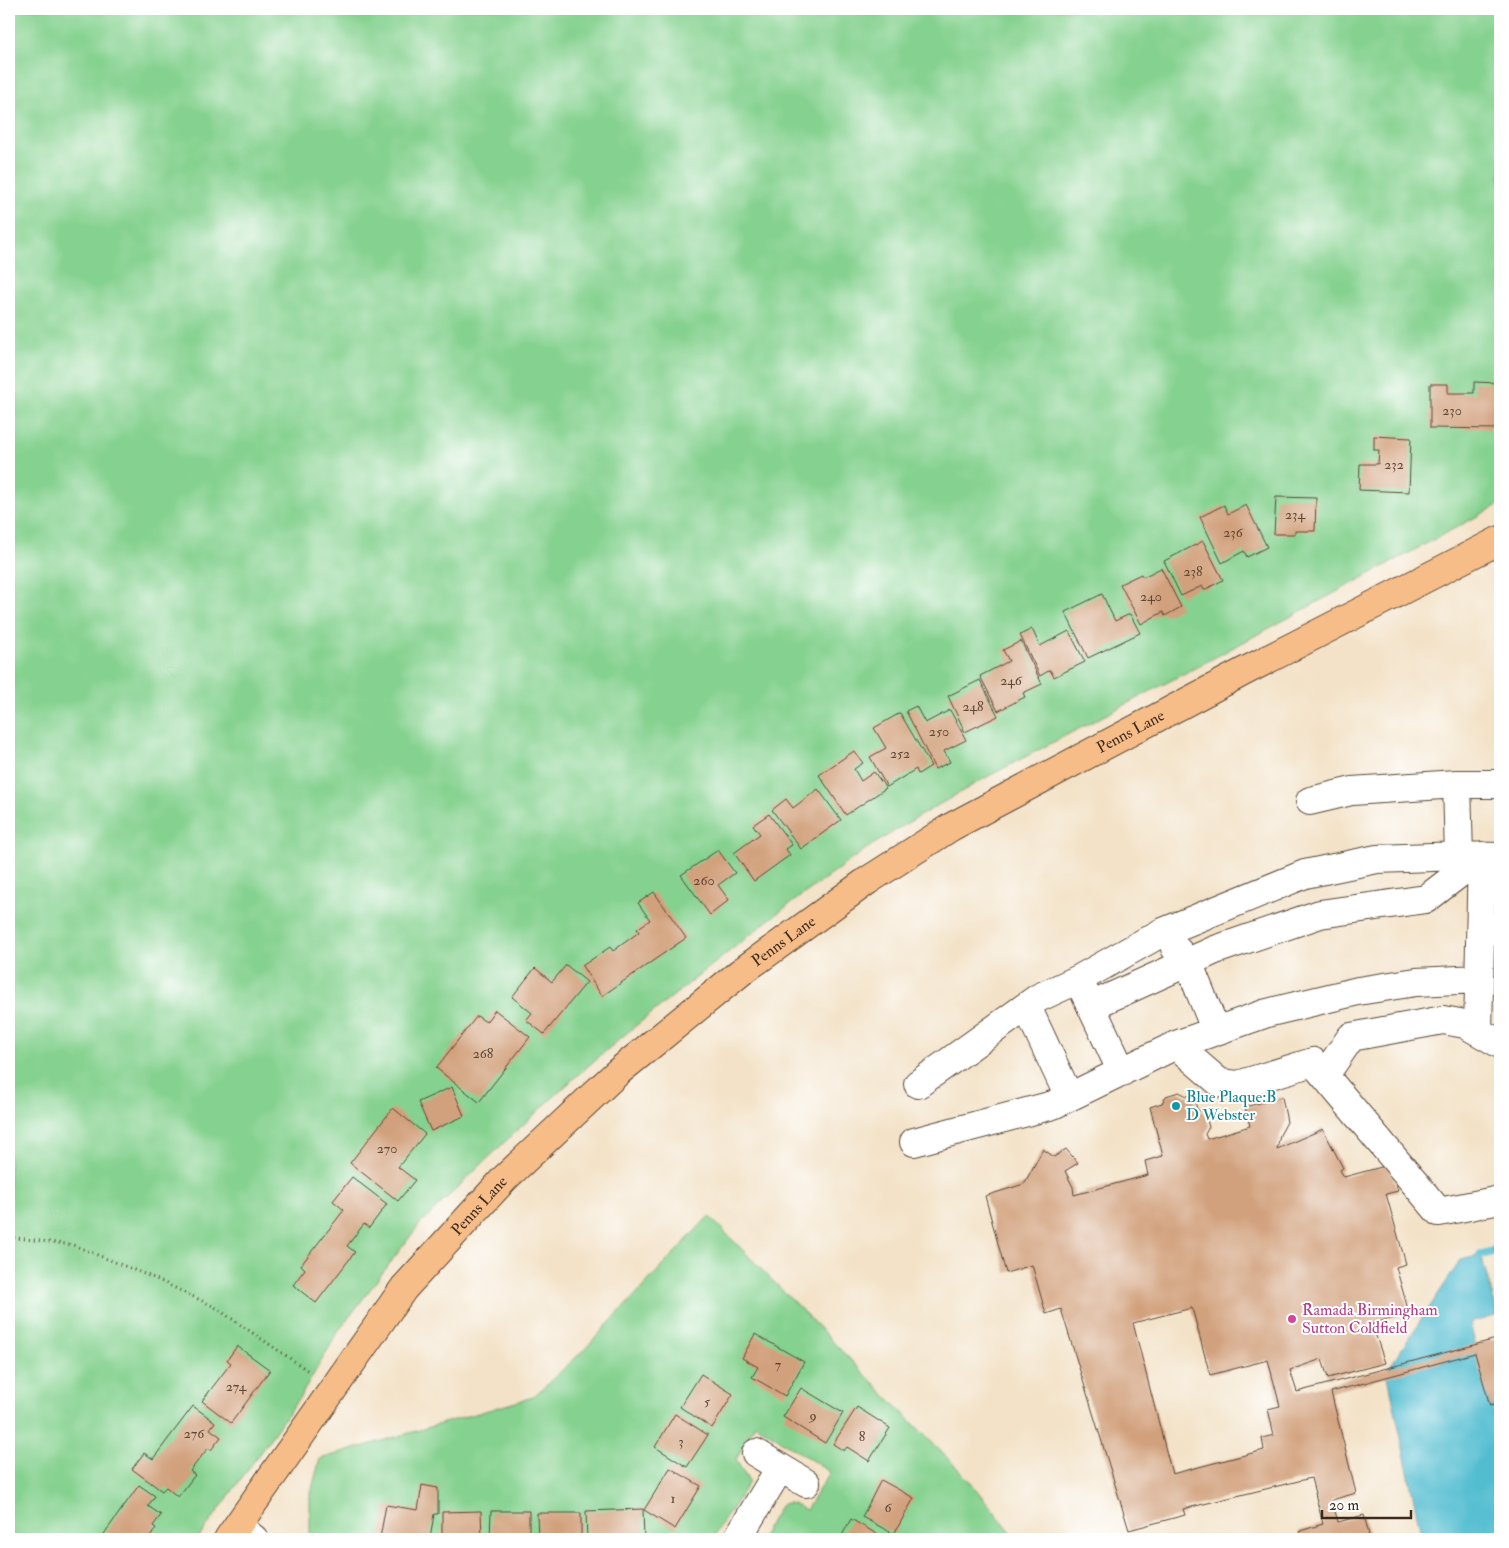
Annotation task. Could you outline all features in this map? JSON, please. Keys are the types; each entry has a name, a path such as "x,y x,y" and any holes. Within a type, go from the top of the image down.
{"main road":[{"name":"Penns Lane","path":"240,1535 333,1388 404,1288 505,1178 618,1072 757,961 867,881 951,827 1236,676 1500,540"}],"street":[{"path":"1457,784 1480,856 1479,978 1489,1038"},
{"path":"1310,801 1352,791 1457,784 1500,784"},
{"path":"918,1084 1038,998 1079,979 1161,933 1305,874 1377,859 1480,856"},
{"path":"1092,1006 1215,950 1320,914 1426,899 1480,856"},
{"path":"1161,933 1188,962 1216,1031"},
{"path":"914,1142 1053,1105 1176,1045 1267,1013 1358,991 1416,982 1479,978"},
{"path":"1079,979 1122,1072"},
{"path":"1027,1007 1069,1097"},
{"path":"1325,1075 1351,1037 1442,1020 1465,1024 1489,1038"},
{"path":"1176,1045 1220,1083 1238,1085 1314,1062 1439,1212 1500,1200"},
{"path":"756,1453 806,1483"},
{"path":"737,1539 780,1468"}],"path":[{"path":"9,1237 73,1246 154,1278 213,1306 333,1388"}],"green space":[{"path":"9,9 1500,9 1500,504 1210,660 985,778 866,849 775,915 628,1032 581,1072 513,1134 419,1225 340,1329 302,1394 198,1539 9,1539"},
{"path":"709,1216 965,1476 1017,1539 761,1539 783,1504 790,1503 806,1510 830,1472 755,1424 736,1460 749,1482 712,1539 310,1539 310,1496 320,1459 533,1397 583,1351"}],"water":[{"path":"1481,1255 1498,1315 1470,1323 1490,1407 1500,1404 1500,1539 1422,1539 1387,1371 1461,1260"}],"building":[{"path":"1474,382 1500,383 1500,429 1430,428 1430,384 1448,384 1448,393 1474,393"},
{"path":"1374,436 1411,438 1409,492 1359,490 1360,464 1378,464 1379,450 1374,450"},
{"path":"1276,497 1316,498 1315,531 1295,531 1295,534 1274,534"},
{"path":"1224,505 1228,514 1246,505 1267,547 1247,557 1244,551 1222,563 1200,517"},
{"path":"1203,541 1223,580 1204,590 1202,586 1181,596 1164,561"},
{"path":"1161,568 1181,607 1165,616 1163,612 1141,624 1120,584 1141,574 1143,577"},
{"path":"1102,594 1115,621 1130,614 1140,633 1088,658 1065,612"},
{"path":"1032,629 1040,646 1069,631 1085,662 1054,677 1050,670 1040,676 1020,635"},
{"path":"1021,641 1042,684 1023,693 1025,697 998,711 980,676 1009,661 1003,650"},
{"path":"980,680 998,716 965,732 948,696"},
{"path":"916,706 925,723 950,710 966,740 944,751 950,762 935,769 906,711"},
{"path":"900,713 931,766 918,774 916,769 887,787 870,757 886,748 874,728"},
{"path":"854,751 863,763 854,769 861,781 874,772 886,788 846,815 819,775"},
{"path":"818,789 841,820 801,849 772,810 786,799 793,808"},
{"path":"769,814 792,845 786,849 790,855 754,881 734,853 760,834 753,825"},
{"path":"718,850 735,873 718,885 729,900 710,915 681,875"},
{"path":"654,892 686,938 602,996 582,966 610,947 613,951 639,932 637,929 650,920 638,903"},
{"path":"566,965 587,982 544,1034 526,1020 532,1013 512,997 535,968 552,982"},
{"path":"495,1010 530,1037 479,1102 436,1068 477,1016 486,1022"},
{"path":"452,1087 464,1116 431,1131 418,1102"},
{"name":"Ramada Birmingham Sutton Coldfield","path":"1179,1092 1187,1096 1193,1095 1197,1109 1205,1113 1209,1127 1205,1134 1207,1139 1250,1126 1245,1107 1282,1097 1287,1122 1280,1135 1277,1149 1323,1129 1343,1168 1340,1170 1344,1177 1389,1165 1398,1191 1386,1194 1406,1264 1396,1267 1409,1313 1372,1324 1385,1363 1328,1378 1322,1359 1290,1370 1297,1392 1500,1338 1500,1403 1490,1406 1475,1353 1331,1392 1356,1493 1332,1500 1338,1522 1364,1515 1370,1539 1302,1539 1300,1531 1323,1524 1311,1478 1183,1509 1185,1515 1129,1530 1061,1309 1046,1314 1032,1265 1006,1273 985,1196 1024,1184 1043,1149 1054,1157 1066,1149 1078,1163 1065,1171 1073,1187 1074,1195 1148,1175 1145,1161 1163,1156 1150,1107 1162,1103 1166,1096","holes":["1192,1308 1210,1375 1268,1360 1280,1406 1268,1409 1274,1435 1262,1438 1264,1450 1172,1474 1133,1323"]},
{"path":"393,1108 425,1134 398,1167 415,1180 398,1201 350,1163"},
{"path":"352,1177 387,1204 369,1228 364,1224 347,1246 355,1252 316,1303 293,1285 305,1269 301,1265 344,1210 333,1201"},
{"path":"755,1334 804,1362 785,1396 752,1377 758,1367 742,1358"},
{"path":"237,1346 270,1370 231,1423 202,1401 231,1363 227,1360"},
{"path":"701,1374 733,1394 712,1428 680,1407"},
{"path":"801,1388 843,1413 825,1443 783,1417"},
{"path":"193,1406 215,1422 210,1429 221,1437 211,1450 208,1448 190,1471 195,1475 178,1497 166,1487 162,1491 132,1469 144,1453 153,1459"},
{"path":"857,1407 890,1428 869,1461 847,1447 844,1451 833,1444"},
{"path":"675,1414 708,1435 687,1467 655,1447"},
{"path":"670,1468 701,1486 675,1529 644,1510"},
{"path":"881,1480 914,1498 894,1534 862,1517"},
{"path":"139,1485 155,1496 148,1506 161,1515 153,1526 156,1528 149,1539 111,1539 104,1534"},
{"path":"422,1485 438,1488 438,1514 434,1514 430,1539 380,1538 386,1505 418,1510"},
{"path":"643,1509 644,1539 587,1539 586,1511"},
{"path":"481,1511 482,1539 442,1539 442,1512"},
{"path":"491,1511 529,1511 529,1539 490,1539"},
{"path":"537,1513 581,1513 581,1539 538,1539"},
{"path":"851,1519 882,1537 881,1539 840,1539"}],"waterway":[{"path":"1481,1255 1500,1249"}],"place":[{"name":"Blue Plaque:B D Webster","path":"1176,1106"},
{"name":"Ramada Birmingham Sutton Coldfield","path":"1292,1319"}]}
